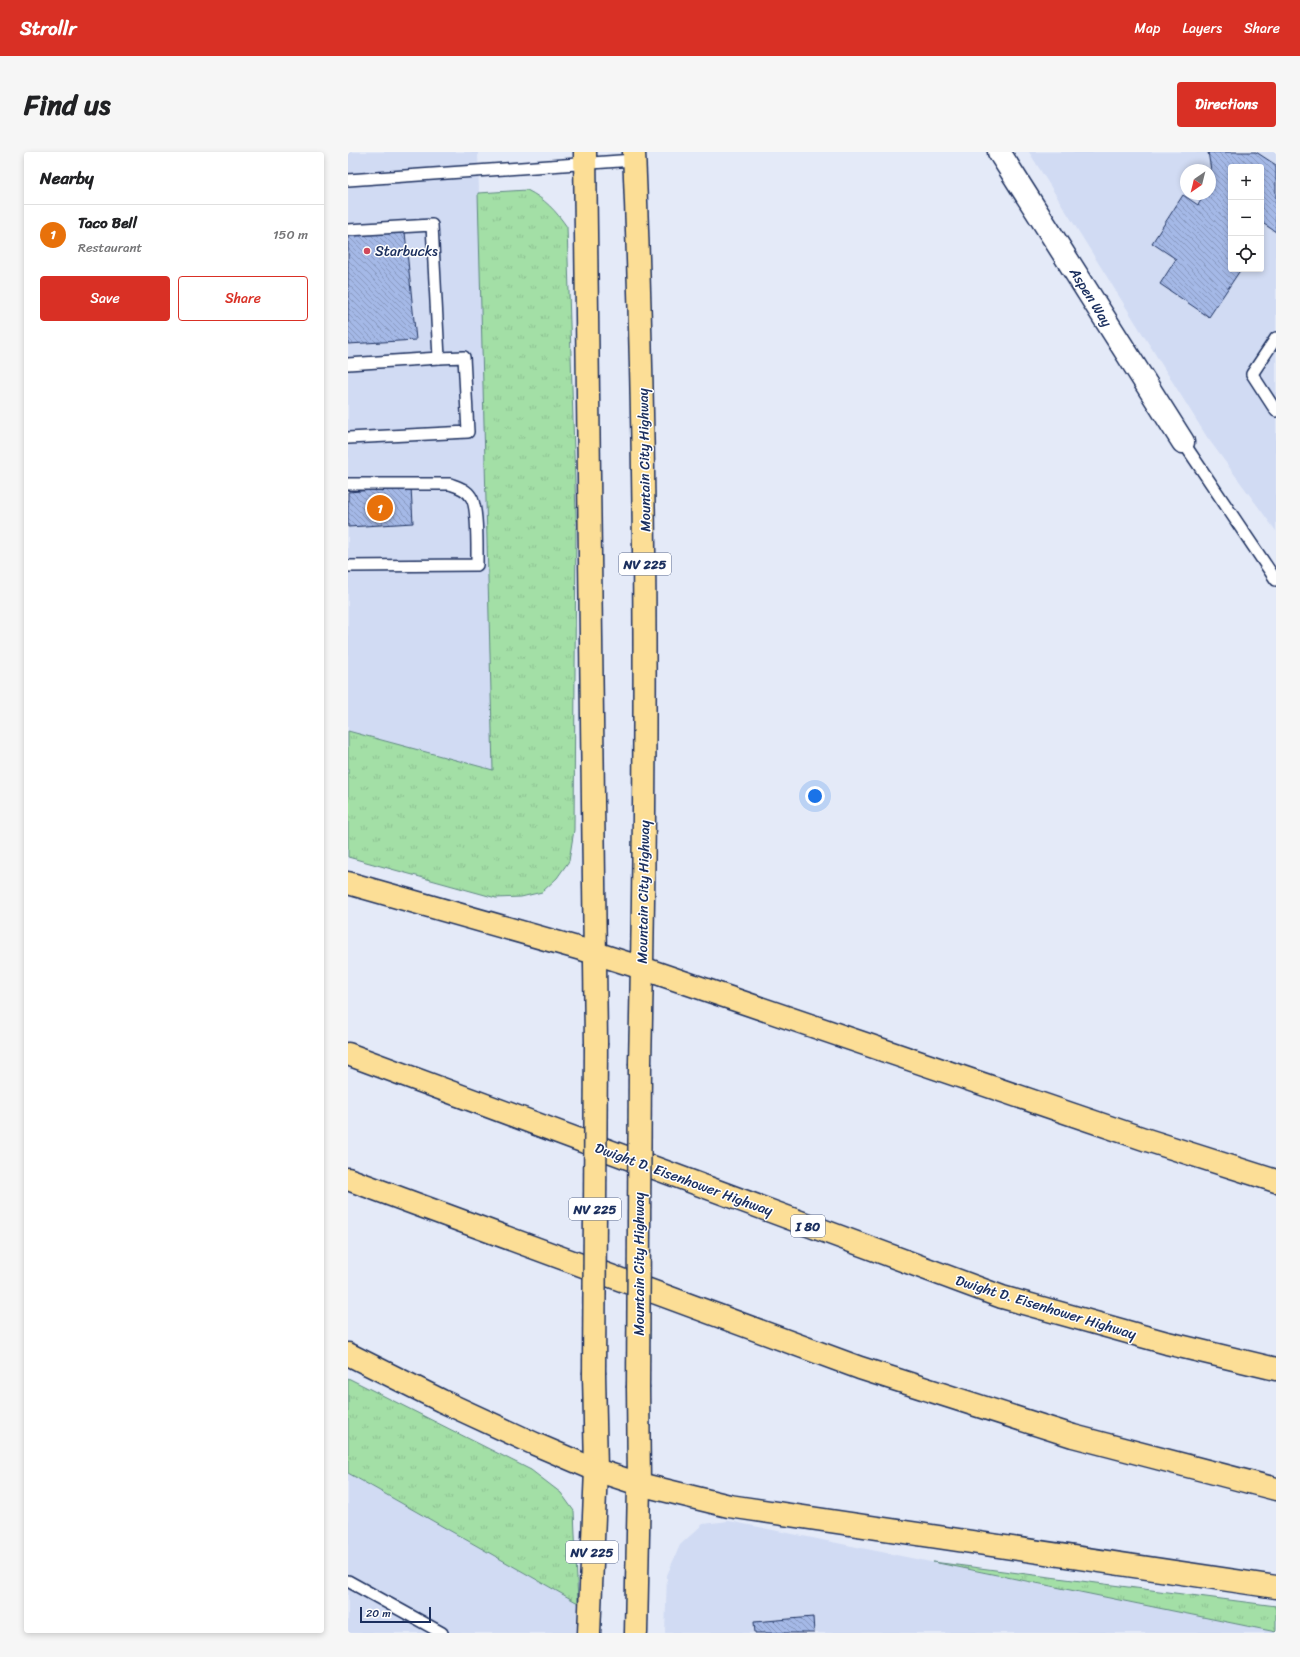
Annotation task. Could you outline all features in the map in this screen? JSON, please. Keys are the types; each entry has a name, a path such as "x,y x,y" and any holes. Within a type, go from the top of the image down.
{"main road":[{"name":"Mountain City Highway","path":"634,156 640,271 645,544 645,741 640,1063 638,1388 639,1484 636,1633"},
{"name":"NV 225","path":"585,158 596,1044 594,1374 596,1470 589,1633"},
{"path":"348,883 595,953 642,968 1140,1137 1276,1180"},
{"name":"Dwight D. Eisenhower Highway","path":"348,1054 1002,1297 1167,1343 1276,1369"},
{"path":"348,1179 860,1368 1073,1436 1276,1489"},
{"path":"348,1354 442,1402 596,1470 639,1484 729,1506 1276,1587"}],"street":[{"name":"Aspen Way","path":"999,152 1183,442"}],"lane":[{"path":"348,180 585,158 634,156"},
{"path":"348,230 432,225 439,358"},
{"path":"1276,338 1252,374 1276,411"},
{"path":"348,364 464,357 468,432 348,438"},
{"path":"1183,442 1276,580"},
{"path":"348,484 450,484 463,489 472,497 474,507 478,565 348,566"},
{"path":"348,1581 442,1633"}],"shaded area":[{"path":"348,152 478,152 493,770 348,731"},
{"path":"1029,152 1276,152 1276,531 1207,437"},
{"path":"348,1473 578,1603 576,1633 348,1633"},
{"path":"729,1521 1276,1633 665,1633 667,1575 680,1545 703,1524"}],"green space":[{"path":"527,190 550,206 567,227 576,516 574,830 569,861 557,878 542,892 521,897 496,898 348,857 348,731 493,770 478,193"},
{"path":"348,1378 531,1470 561,1493 574,1511 578,1603 348,1473"},
{"path":"933,1562 1276,1606 1276,1632"}],"building":[{"path":"1208,152 1256,152 1276,165 1276,232 1264,224 1264,164 1228,164 1228,272 1239,272 1209,317 1160,284 1176,259 1152,243 1180,200 1190,200 1198,205 1201,200 1216,200 1216,164 1210,164"},
{"path":"405,232 416,340 348,344 348,233"},
{"path":"411,487 413,523 348,527 348,492"},
{"path":"813,1617 814,1633 755,1633 754,1622"}],"place":[{"name":"Starbucks","path":"367,251"},
{"name":"Taco Bell","path":"380,508"}]}
